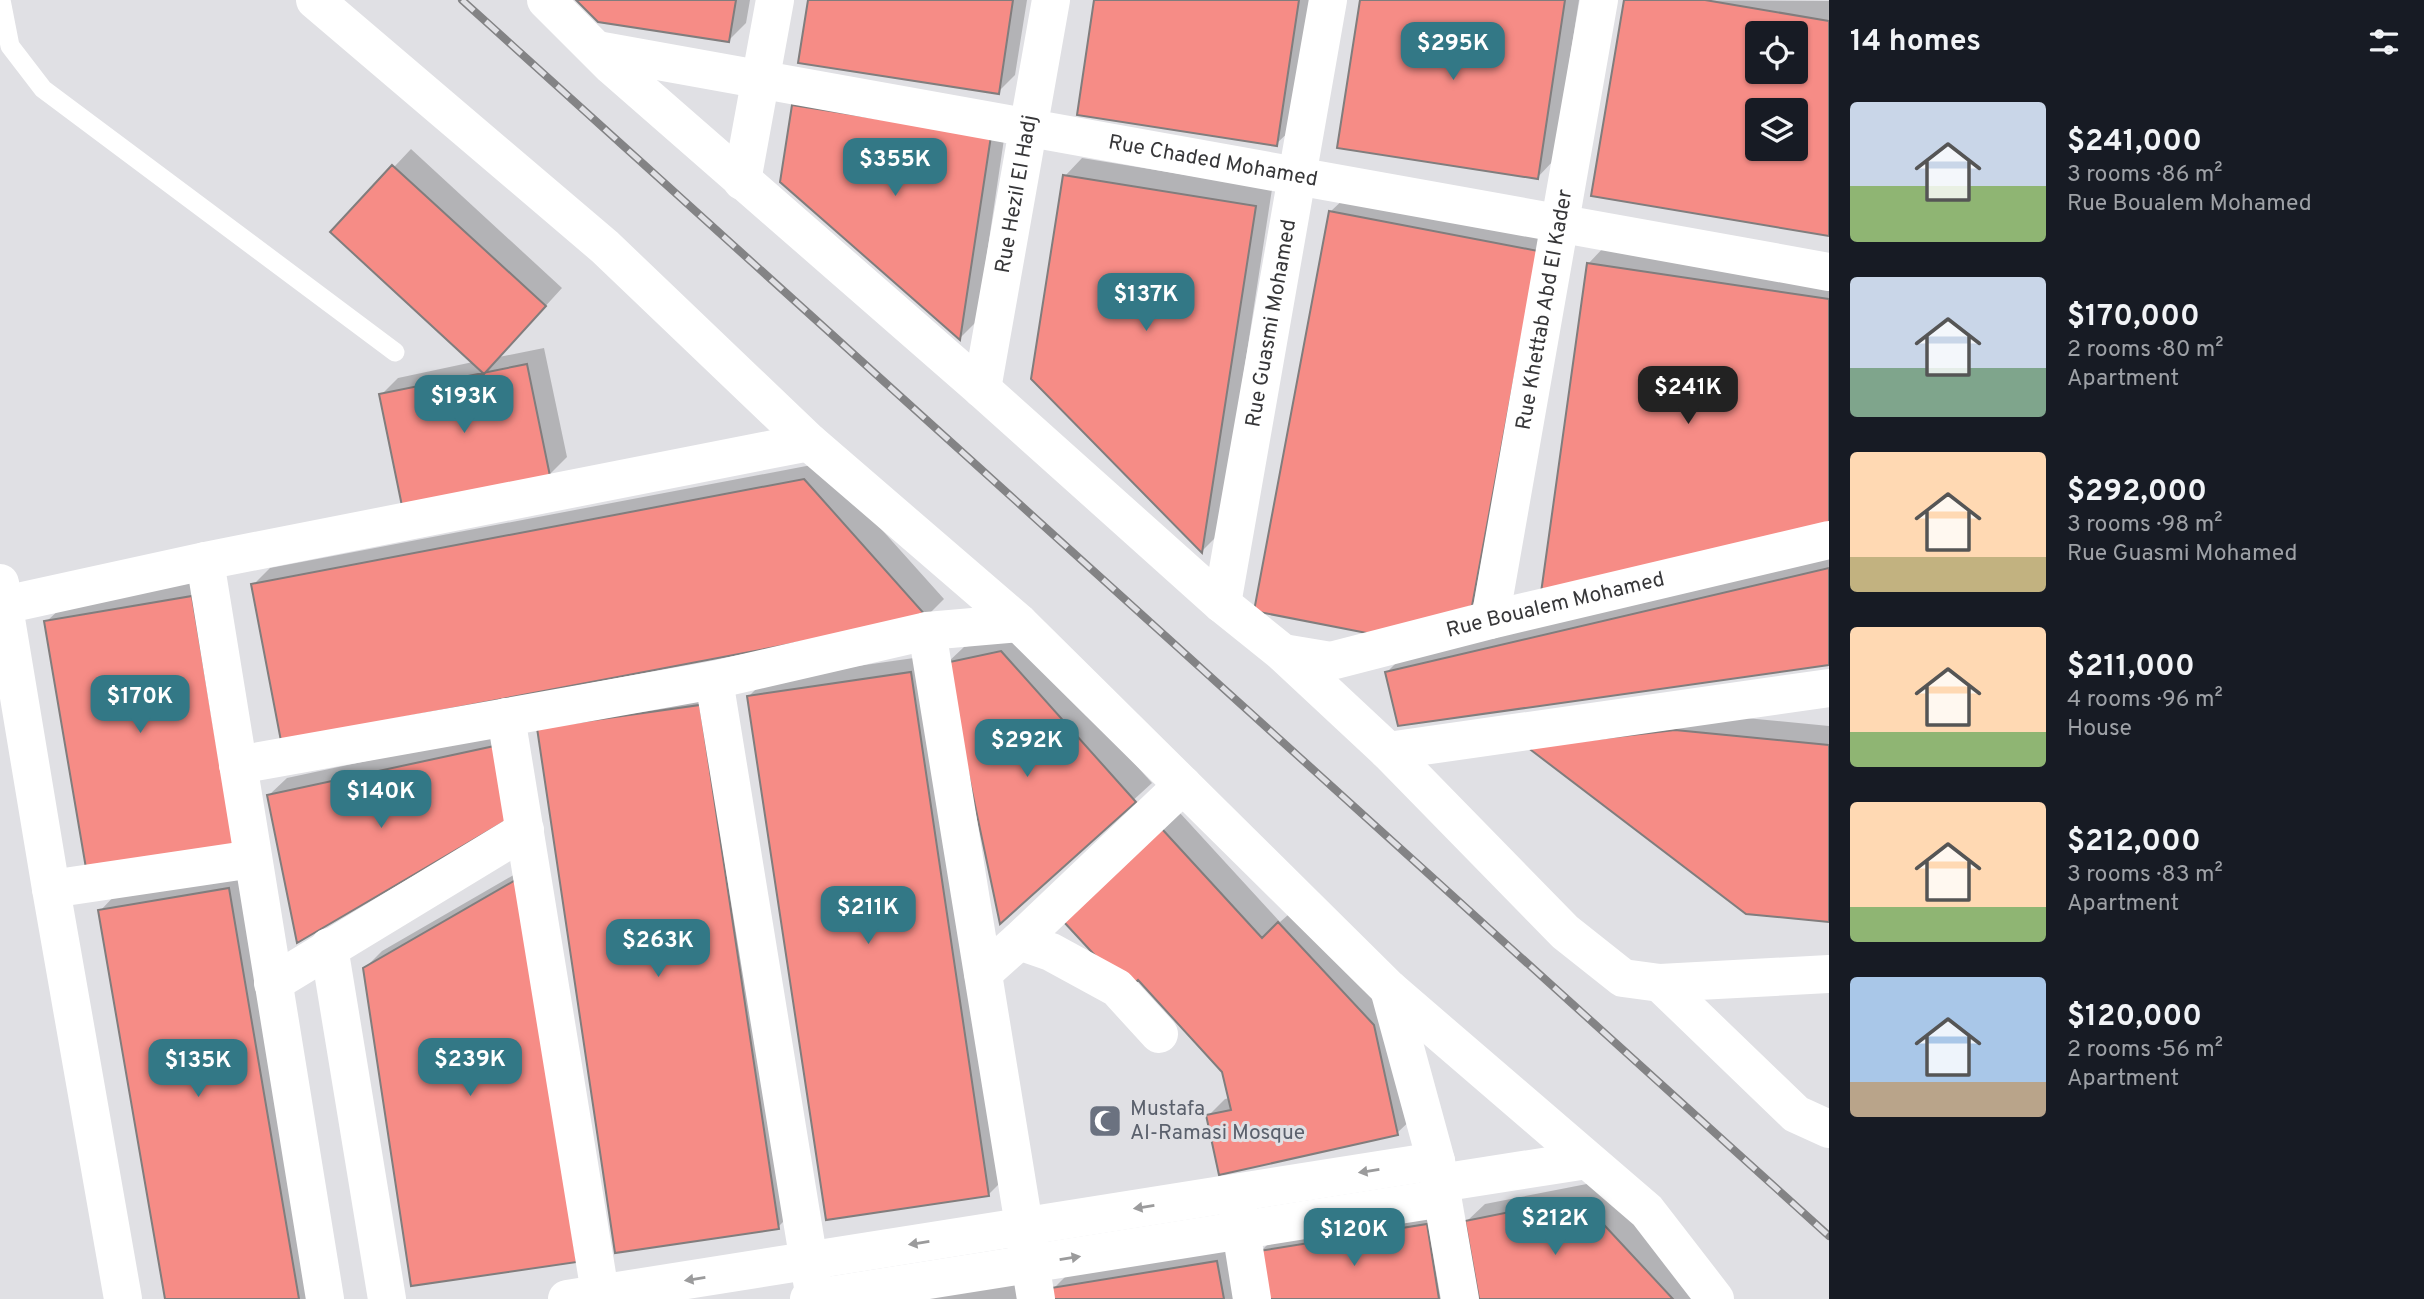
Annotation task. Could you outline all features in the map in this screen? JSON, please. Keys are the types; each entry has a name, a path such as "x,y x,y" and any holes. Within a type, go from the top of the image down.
{"street":[{"path":"315,0 605,247 810,442 1019,623 1389,989 1647,1211 1715,1299"},
{"path":"547,0 612,66 982,389 1222,604 1283,653 1388,751 1565,932 1623,978 1660,983 1829,974"},
{"path":"743,181 775,0"},
{"name":"Rue Hezil El Hadj","path":"982,389 1051,0"},
{"name":"Rue Guasmi Mohamed","path":"1222,604 1328,0"},
{"name":"Rue Khettab Abd El Kader","path":"1490,620 1599,0"},
{"name":"Rue Chaded Mohamed","path":"597,50 1829,272"},
{"path":"123,1299 2,594 205,561 810,442"},
{"name":"Rue Boualem Mohamed","path":"1283,653 1331,661 1490,620 1829,540"},
{"path":"205,561 325,1299"},
{"path":"238,765 713,680 927,631 1019,623"},
{"path":"927,631 1033,1282"},
{"path":"713,680 813,1299 1033,1282 1440,1181"},
{"path":"1388,751 1829,688"},
{"path":"506,717 525,830 590,1297 1235,1193 1440,1181 1587,1160"},
{"path":"983,972 1183,785"},
{"path":"273,983 525,830"},
{"path":"51,889 253,859"},
{"path":"1019,941 1051,952 1117,988 1159,1034"},
{"path":"329,947 387,1299"},
{"path":"1660,983 1796,1114 1829,1129"},
{"path":"1389,989 1440,1181 1460,1299"},
{"path":"1235,1193 1252,1299"}],"lane":[{"path":"1,0 10,46 43,89 395,352"}],"building":[{"path":"576,0 736,0 729,42 598,22"},
{"path":"808,0 1013,0 999,94 798,63"},
{"path":"1094,0 1299,0 1277,146 1077,115"},
{"path":"1360,0 1565,0 1538,179 1337,148"},
{"path":"1624,0 1705,0 1829,21 1829,236 1591,196"},
{"path":"792,105 991,136 960,340 780,182"},
{"path":"392,165 546,306 484,374 330,232"},
{"path":"1063,175 1256,206 1202,553 1031,379"},
{"path":"1329,211 1538,251 1472,606 1387,637 1254,611"},
{"path":"1587,263 1829,299 1829,526 1540,600"},
{"path":"527,364 550,476 402,506 379,394"},
{"path":"804,479 928,618 281,741 251,584"},
{"path":"1829,568 1829,665 1398,726 1385,672"},
{"path":"192,596 235,850 87,874 44,621"},
{"path":"1001,651 1136,802 1000,924 945,663"},
{"path":"911,672 989,1196 826,1220 747,696"},
{"path":"700,705 779,1229 615,1253 537,728"},
{"path":"1675,730 1829,745 1829,922 1746,914 1527,747"},
{"path":"499,745 514,816 297,943 267,795"},
{"path":"1162,829 1262,938 1278,922 1374,1025 1398,1135 1219,1175 1206,1115 1231,1110 1222,1072 1138,980 1127,990 1063,921"},
{"path":"519,878 577,1262 411,1286 363,968"},
{"path":"229,888 299,1299 165,1299 98,910"},
{"path":"1579,1198 1673,1299 1479,1299 1465,1221"},
{"path":"1427,1224 1439,1299 1266,1299 1259,1251"},
{"path":"1217,1261 1224,1299 1053,1299 1051,1288"}],"railway":[{"path":"462,0 1829,1236"}],"place":[{"name":"Mustafa Al-Ramasi Mosque","path":"1105,1121"}]}
